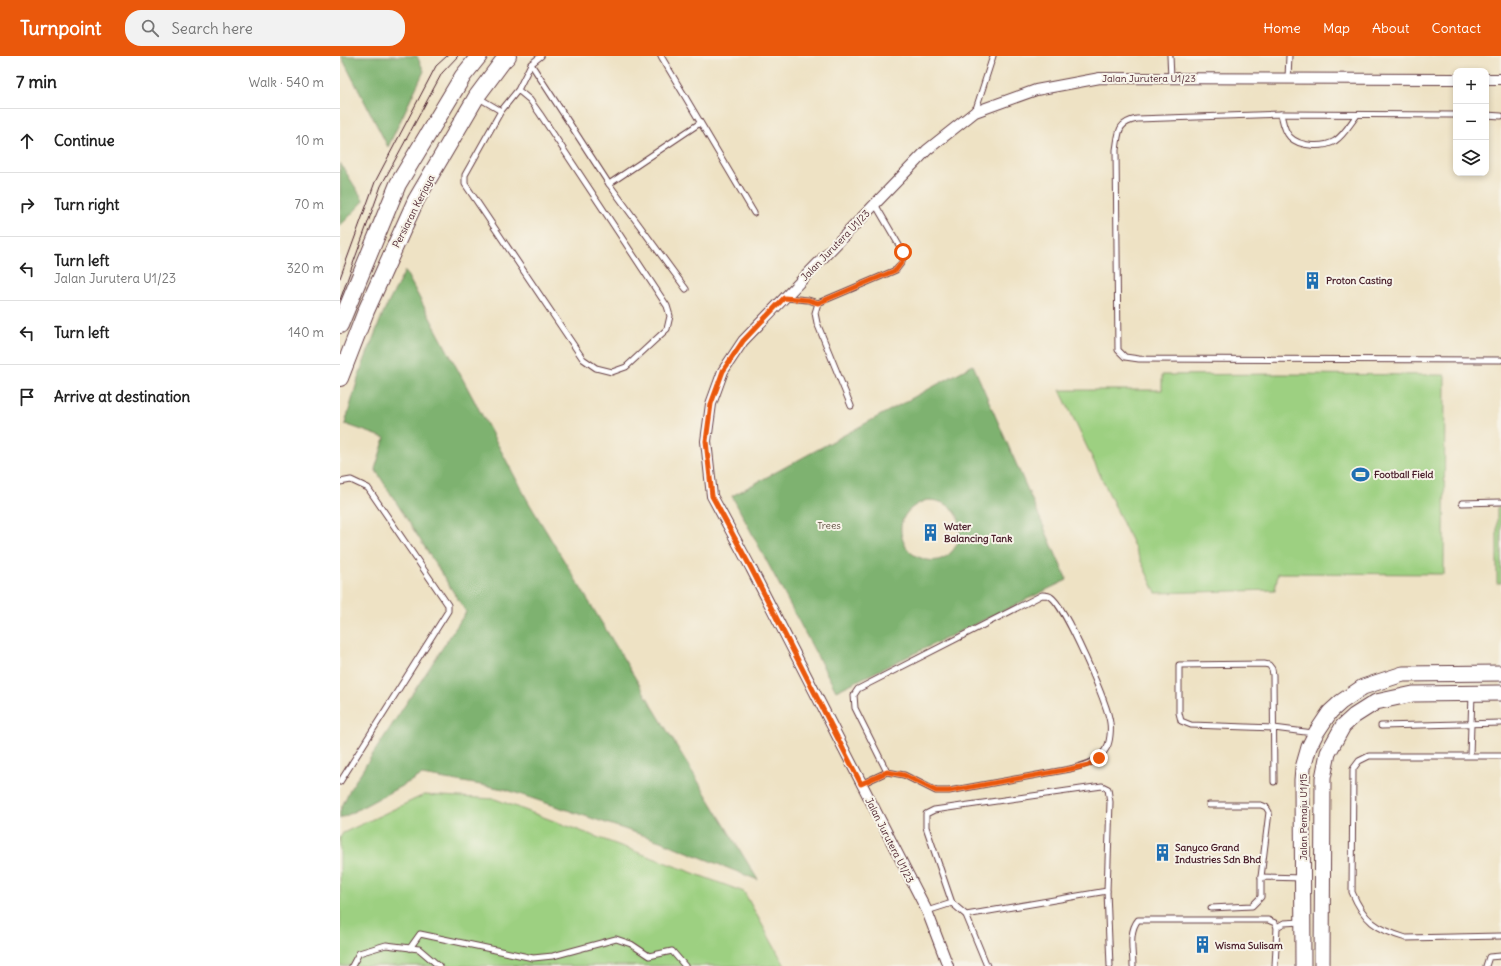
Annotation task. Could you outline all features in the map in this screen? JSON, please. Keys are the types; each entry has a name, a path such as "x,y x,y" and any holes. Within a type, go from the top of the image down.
{"main road":[{"path":"340,325 398,184 463,76 479,56"},
{"name":"Persiaran Kerjaya","path":"340,378 366,311 416,200 477,96 498,66 508,56"}],"street":[{"name":"Jalan Jurutera U1/23","path":"948,966 927,911 751,568 712,496 706,441 711,404 723,371 743,341 927,150 975,112 1036,90 1100,78 1453,78"},
{"path":"1489,79 1501,79"},
{"name":"Jalan Pemaju U1/15","path":"1303,966 1303,768 1309,747 1316,733 1330,712 1341,702 1363,687 1403,674 1501,672"},
{"name":"Jalan Pemaju U1/15","path":"1322,966 1323,778 1328,753 1343,726 1354,716 1376,702 1413,694 1501,693"}],"lane":[{"path":"518,90 530,100 540,114 667,306 670,316 667,329 626,367 612,372 596,368 583,359 465,184 465,175 501,111 518,90 531,64 541,56"},
{"path":"661,56 754,213"},
{"path":"975,112 993,56"},
{"path":"1170,56 1171,78"},
{"path":"1288,78 1289,56"},
{"path":"531,64 609,184 686,289"},
{"path":"477,96 501,111"},
{"path":"1281,114 1286,131 1291,138 1306,145 1325,145 1334,142 1342,135 1357,115"},
{"path":"1453,115 1281,114 1137,119 1127,121 1119,129 1116,150 1118,350 1125,357 1139,359 1501,360"},
{"path":"1489,116 1501,116"},
{"path":"609,184 700,123"},
{"path":"784,298 808,300 818,303 896,270 902,262 903,252 875,204"},
{"path":"818,303 815,313 817,323 851,406"},
{"path":"340,482 351,480 368,488 448,605 448,611 340,782"},
{"path":"1462,503 1501,502"},
{"path":"861,784 887,772 904,775 936,791 949,791 1070,769 1088,765 1099,758 1108,746 1110,723 1102,697 1081,646 1058,604 1050,596 1042,595 858,688 854,695 856,708 887,772"},
{"path":"1274,782 1274,728 1273,675 1272,669 1269,665 1179,665 1179,713 1181,721 1190,725 1274,728 1316,733"},
{"path":"1470,756 1472,693"},
{"path":"1381,726 1501,723"},
{"path":"1501,756 1369,756 1359,761 1353,769 1352,892 1359,908 1372,922 1392,934 1406,938 1420,939 1501,936"},
{"path":"987,966 966,915 952,903 926,827 926,814 934,810 1102,786 1108,789 1110,802 1107,891 1110,966"},
{"path":"1209,805 1261,805 1266,807 1269,812 1261,877 1261,897 1252,906 1211,908"},
{"path":"1261,877 1303,878"},
{"path":"966,915 1107,891"},
{"path":"927,911 952,903"},
{"path":"1133,966 1132,933 1134,925 1138,920 1268,920 1275,922 1278,927 1275,966"},
{"path":"1278,927 1284,923 1303,922"},
{"path":"410,948 420,934 533,958 553,956 616,939 631,944 649,956 672,951 685,966"},
{"path":"352,966 359,952 386,946 419,949 439,966"},
{"path":"1486,966 1489,957 1501,956"}],"green space":[{"path":"341,56 417,56 424,71 388,147"},
{"path":"340,163 364,201 340,226"},
{"path":"405,271 529,503 758,880 660,841 504,789 422,775 340,819 340,811 350,789 466,612 375,469 385,438 345,424 360,372 383,313"},
{"name":"Trees","path":"973,365 1067,580 836,691 732,496","holes":["927,500 944,503 955,512 960,523 960,536 955,547 947,556 935,560 921,558 914,555 906,547 902,537 901,530 904,517 913,507"]},
{"path":"1162,375 1445,375 1444,574 1278,573 1275,590 1156,593 1060,390 1162,390"},
{"path":"1497,508 1501,508 1501,583 1497,583"},
{"path":"424,795 495,799 744,892 785,966 340,966 340,838 343,833"}],"tram line":[{"path":"340,278 375,182 436,66 447,56"},
{"path":"340,300 381,186 442,73 458,56"}],"place":[{"name":"Proton Casting","path":"1313,280"},
{"name":"Football Field","path":"1361,474"},
{"name":"Water Balancing Tank","path":"931,532"},
{"name":"Sanyco Grand Industries Sdn Bhd","path":"1162,853"},
{"name":"Wisma Sulisam","path":"1202,945"}],"route":[{"path":"903,252 902,262 896,270 818,303 808,300 784,298 743,341 723,371 711,404 706,441 712,496 751,568 861,784 887,772 904,775 936,791 949,791 978,787 1070,769 1088,765 1099,758"}]}
